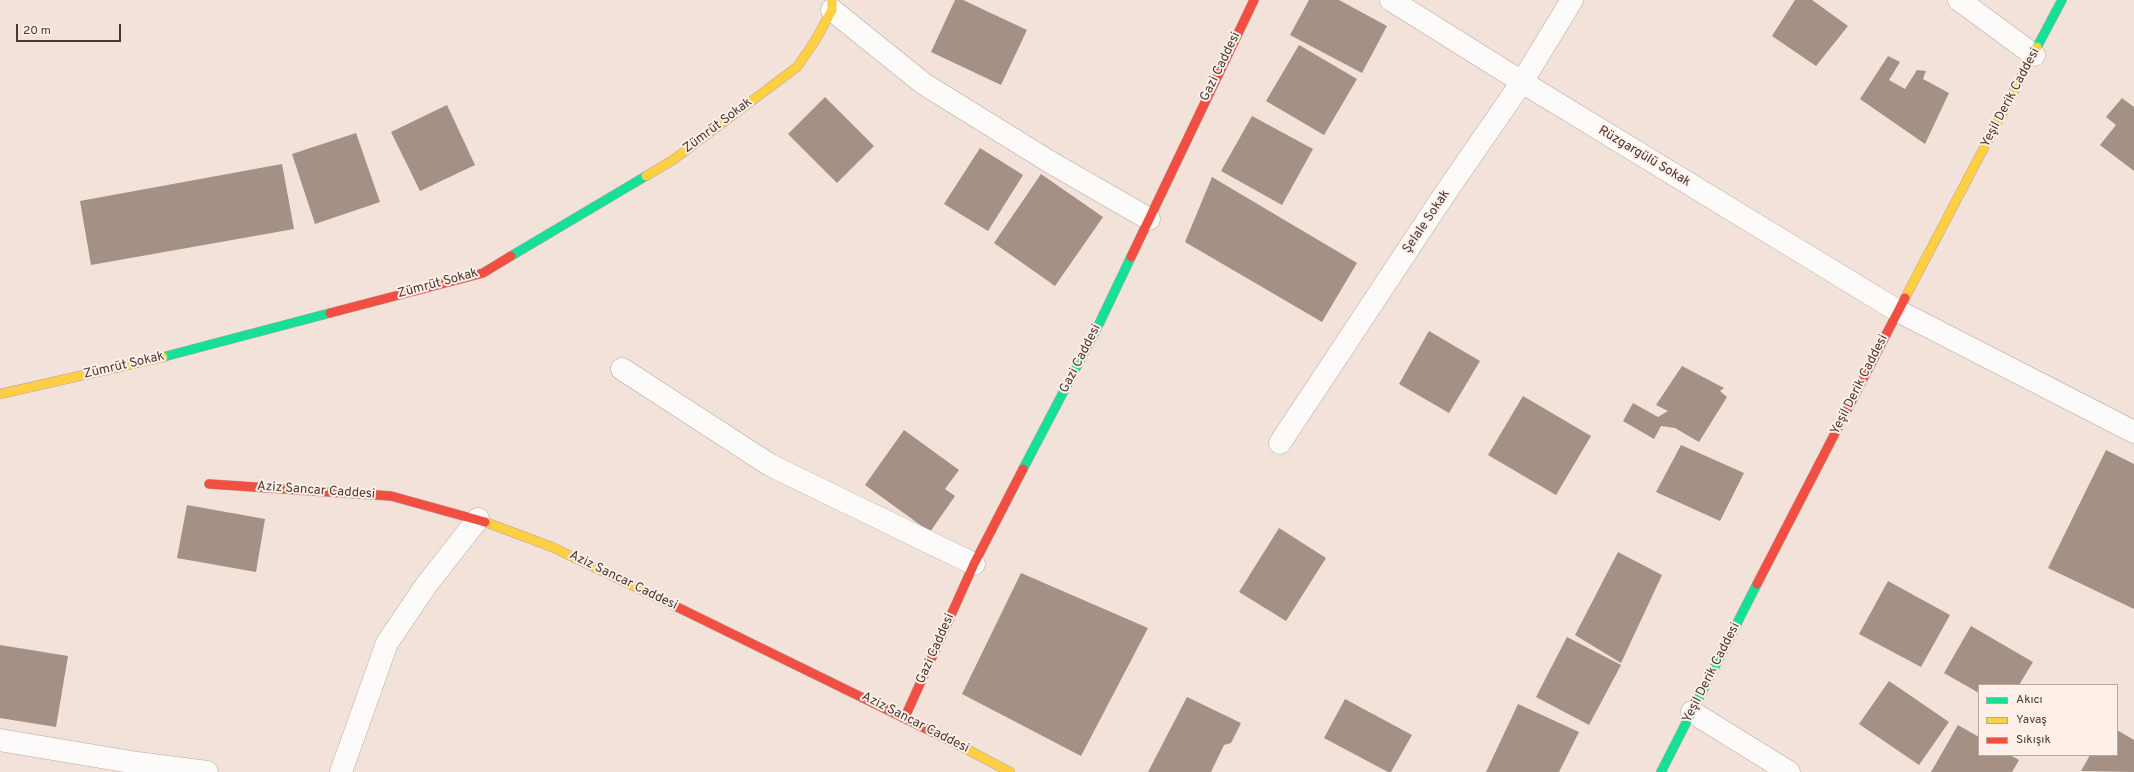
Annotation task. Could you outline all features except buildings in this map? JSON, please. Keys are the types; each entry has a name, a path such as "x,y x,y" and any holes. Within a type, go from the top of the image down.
{"street":[{"name":"Gazi Caddesi","path":"905,717 974,564 1099,324 1254,0"},
{"name":"Rüzgargülü Sokak","path":"1391,0 1522,82 1898,311 2134,432"},
{"name":"Şelale Sokak","path":"1280,443 1444,195 1522,82 1572,0"},
{"path":"1959,0 2034,55"},
{"name":"Yeşil Derik Caddesi","path":"1661,772 1898,311 2062,0"},
{"path":"832,5 924,84 1050,162 1149,219"},
{"name":"Zümrüt Sokak","path":"0,394 153,360 482,273 672,160 791,72 797,67 815,41 832,5"},
{"path":"622,369 770,465 974,564"},
{"name":"Aziz Sancar Caddesi","path":"209,484 390,496 478,520 552,547 905,717 1010,772"},
{"path":"341,772 387,643 427,584 478,520"},
{"path":"1692,712 1789,772"},
{"path":"0,740 137,763 207,772"}],"traffic: fast":[{"path":"2037,47 2062,0"},
{"path":"511,256 646,176"},
{"path":"1023,469 1099,324 1131,257"},
{"path":"163,357 330,313"},
{"path":"1661,772 1757,584"}],"traffic: slow":[{"path":"646,176 673,160 797,67 815,41 832,10 832,0"},
{"path":"1905,298 2037,47"},
{"path":"0,394 163,357"},
{"path":"485,522 552,547 671,604"},
{"path":"951,741 1010,772"}],"traffic: jam":[{"path":"1131,257 1254,0"},
{"path":"330,313 483,273 511,256"},
{"path":"1757,584 1905,298"},
{"path":"905,717 974,564 1023,469"},
{"path":"209,484 391,496 485,522"},
{"path":"671,604 951,741"}]}
